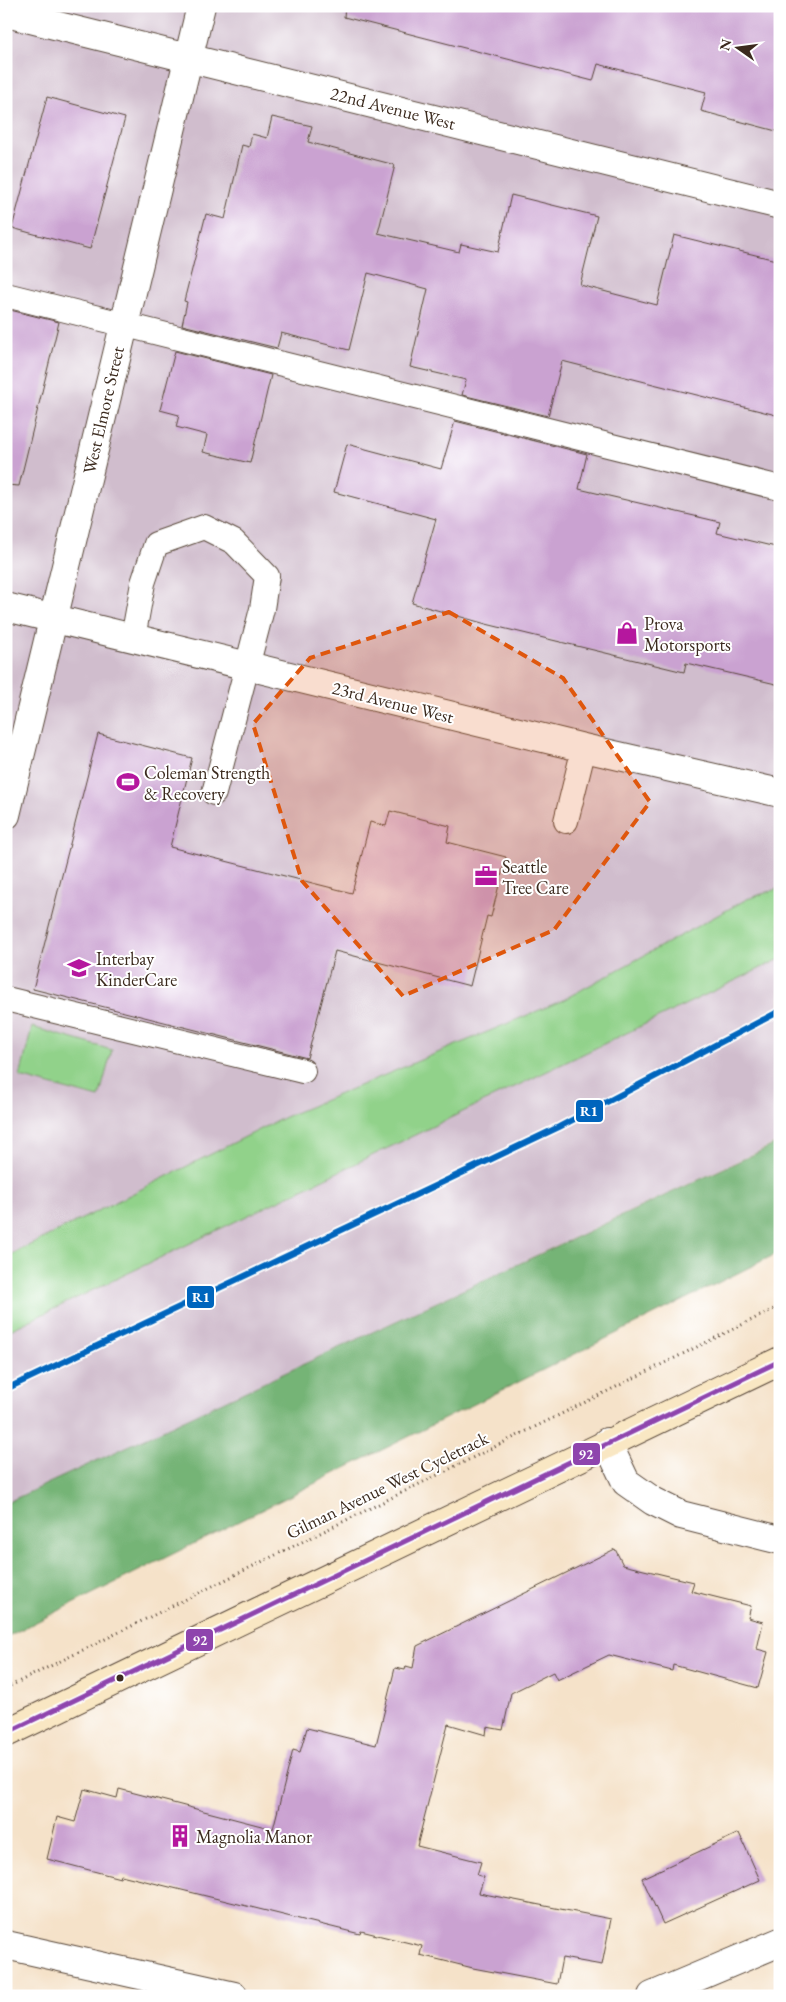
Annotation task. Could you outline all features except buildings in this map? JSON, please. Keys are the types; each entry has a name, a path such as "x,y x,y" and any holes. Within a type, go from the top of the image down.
{"main road":[{"path":"6,1733 780,1360"}],"street":[{"name":"West Elmore Street","path":"6,815 201,6"},
{"name":"22nd Avenue West","path":"6,13 780,205"},
{"name":"23rd Avenue West","path":"6,607 584,748 780,792"},
{"path":"607,1442 626,1482 653,1501 680,1515 780,1540"},
{"path":"652,1996 780,1942"},
{"path":"6,1945 234,1996"}],"lane":[{"path":"6,294 780,488"},
{"path":"133,638 143,583 156,544 204,527 234,542 267,576 262,610 214,792"},
{"path":"566,821 584,748"},
{"path":"6,999 303,1071"}],"path":[{"name":"Gilman Avenue West Cycletrack","path":"6,1688 780,1306"}],"highlighted area":[{"path":"449,612 563,678 650,802 554,930 403,996 302,881 253,724 310,658"}],"shaded area":[{"path":"6,6 780,6 780,1141 6,1503"}],"green space":[{"path":"780,888 780,959 6,1332 6,1257 285,1117 561,1001 747,899"},
{"path":"32,1027 112,1050 99,1098 20,1077"},
{"path":"780,1142 780,1252 6,1637 6,1503"}],"transit line":[{"name":"R1","path":"6,1389 559,1127 780,1011"},
{"name":"92","path":"6,1733 780,1361"}],"place":[{"name":"Prova Motorsports","path":"627,633"},
{"name":"Coleman Strength & Recovery","path":"128,782"},
{"name":"Seattle Tree Care","path":"486,876"},
{"name":"Interbay KinderCare","path":"79,968"},
{"name":"Magnolia Manor","path":"180,1836"}]}
